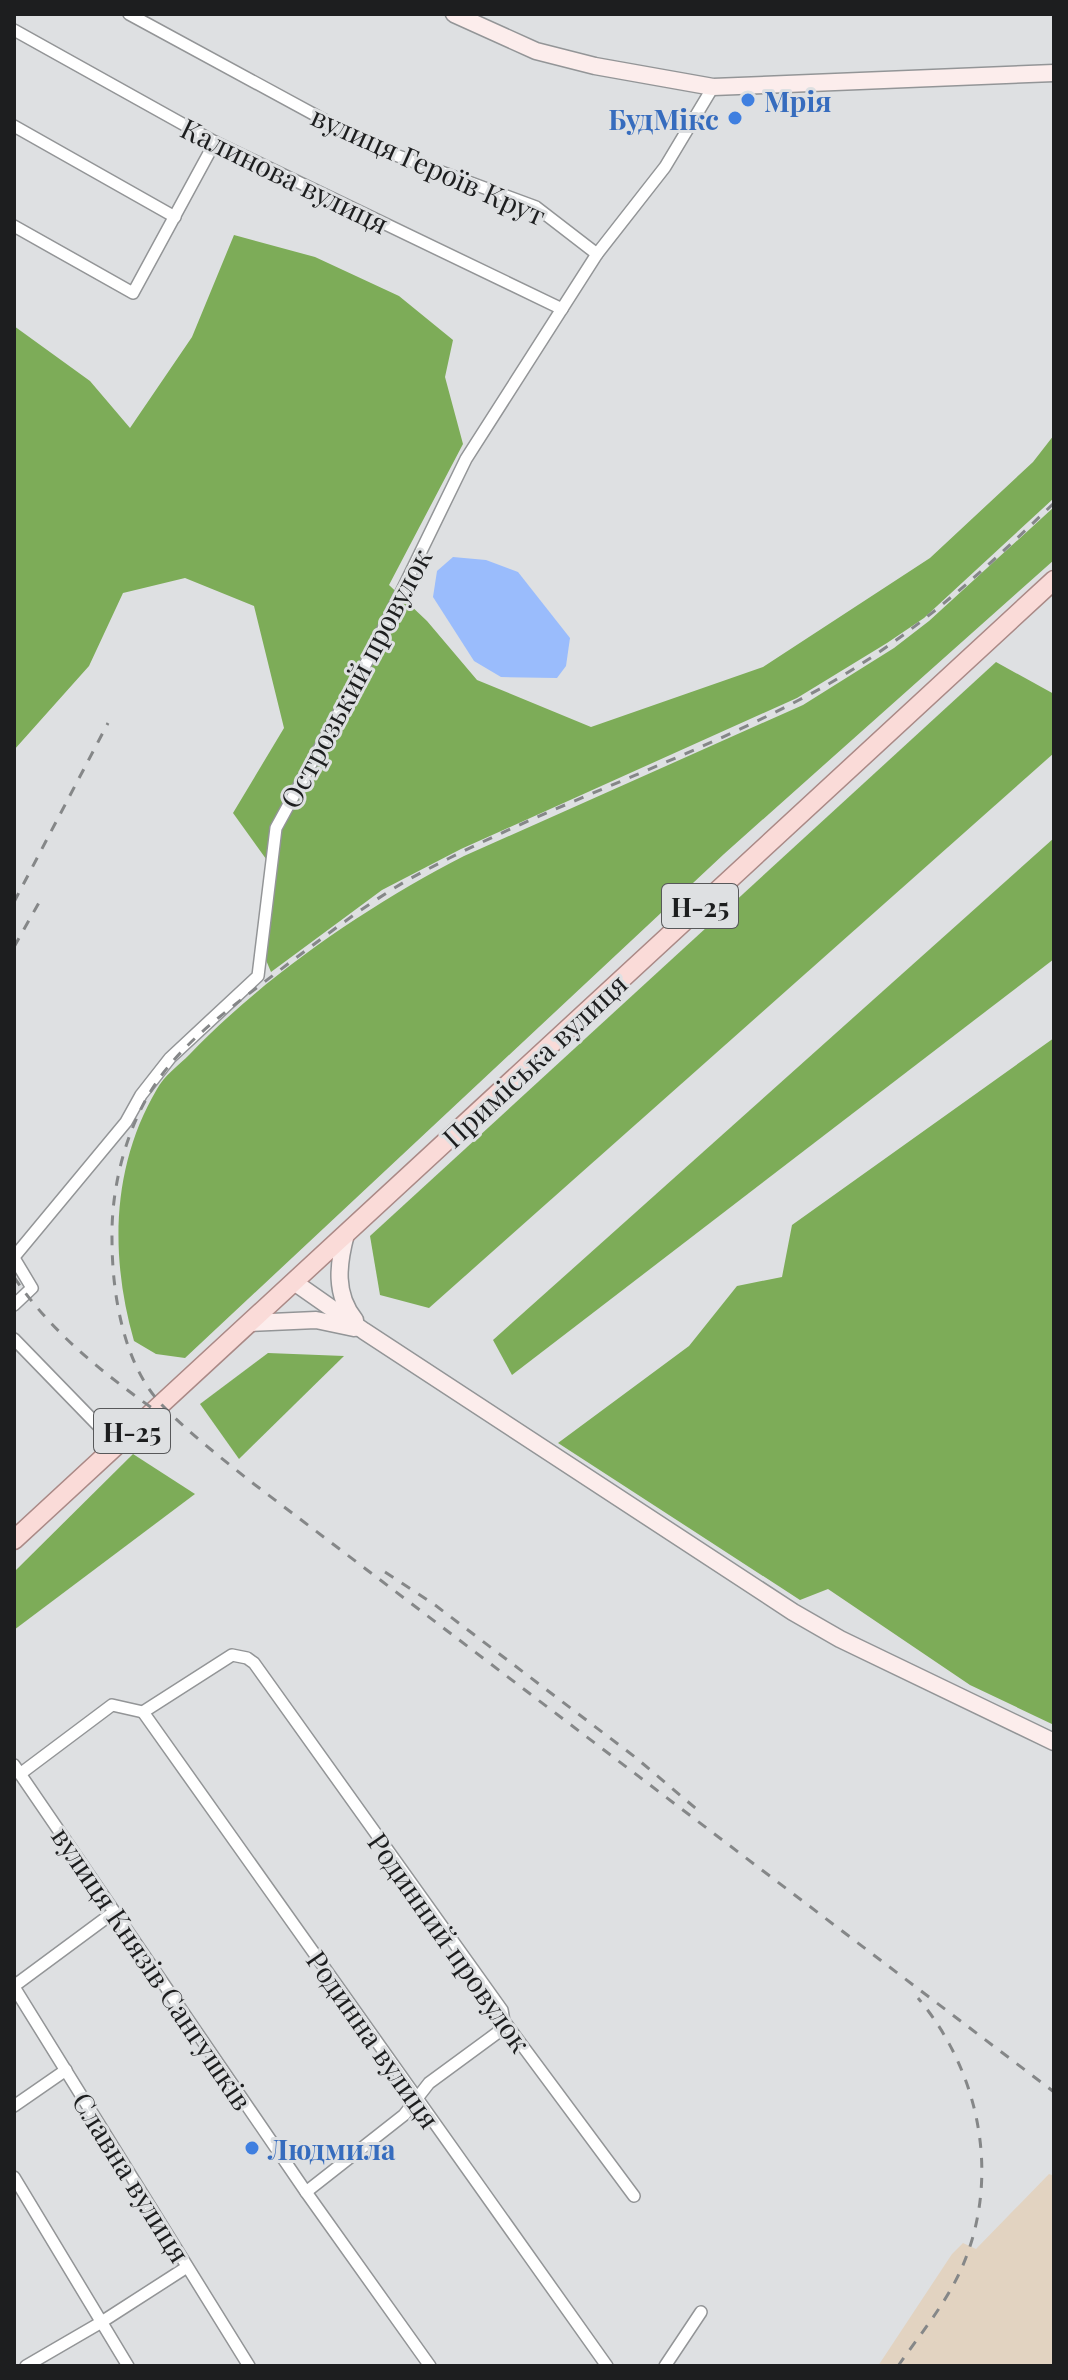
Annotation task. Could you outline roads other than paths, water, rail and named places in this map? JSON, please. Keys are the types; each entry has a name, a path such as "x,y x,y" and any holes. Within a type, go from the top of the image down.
{"main road":[{"path":"454,14 536,51 595,66 713,87 1054,73"},
{"name":"Приміська вулиця","path":"14,1540 1054,580"},
{"path":"346,1234 340,1255 342,1299 364,1331"},
{"path":"294,1282 793,1612 840,1639 1054,1742"},
{"path":"249,1323 316,1320 364,1331"}],"street":[{"name":"вулиця Героїв Крут","path":"129,14 374,147 536,207 597,254"},
{"name":"Калинова вулиця","path":"14,30 215,142 562,309"},
{"name":"Острозький провулок","path":"14,1305 32,1288 14,1258 126,1122 141,1095 170,1058 258,976 276,828 371,654 466,459 597,254 665,167 713,87"},
{"path":"14,126 175,217"},
{"path":"14,226 133,293 215,142"},
{"path":"14,1339 117,1445"},
{"name":"Родинний провулок","path":"143,1712 232,1655 254,1663 502,2010 504,2021 634,2196"},
{"path":"17,1770 112,1705 143,1712"},
{"name":"Родинна вулиця","path":"143,1712 607,2366"},
{"name":"вулиця Князів Сангушків","path":"17,1770 306,2192 430,2366"},
{"path":"14,1986 114,1912"},
{"name":"Славна вулиця","path":"14,1986 249,2366"},
{"path":"306,2192 404,2115 429,2083 497,2033 504,2021"},
{"path":"14,2106 66,2070"},
{"path":"14,2177 128,2366"},
{"path":"26,2366 187,2267"},
{"path":"665,2366 701,2312"}],"water":[{"path":"453,557 486,560 518,572 570,638 566,666 557,678 501,677 474,661 433,597 437,571"}],"railway":[{"path":"1054,503 934,611 836,680 751,724 503,833 406,881 342,924 234,1005 176,1057 141,1109 124,1151 119,1173 112,1239 114,1282 129,1349 149,1388 183,1425 250,1481 1054,2092"},
{"path":"14,902 108,723"},
{"path":"14,947 41,899"},
{"path":"14,1277 64,1336 102,1370 163,1416"},
{"path":"385,1572 435,1605 635,1757 700,1812"},
{"path":"898,2366 959,2274 972,2239 980,2203 982,2167 979,2130 957,2060 940,2028 918,1998"}],"place":[{"name":"Мрія","path":"748,100"},
{"name":"БудМікс","path":"735,118"},
{"name":"Людмила","path":"252,2148"}]}
